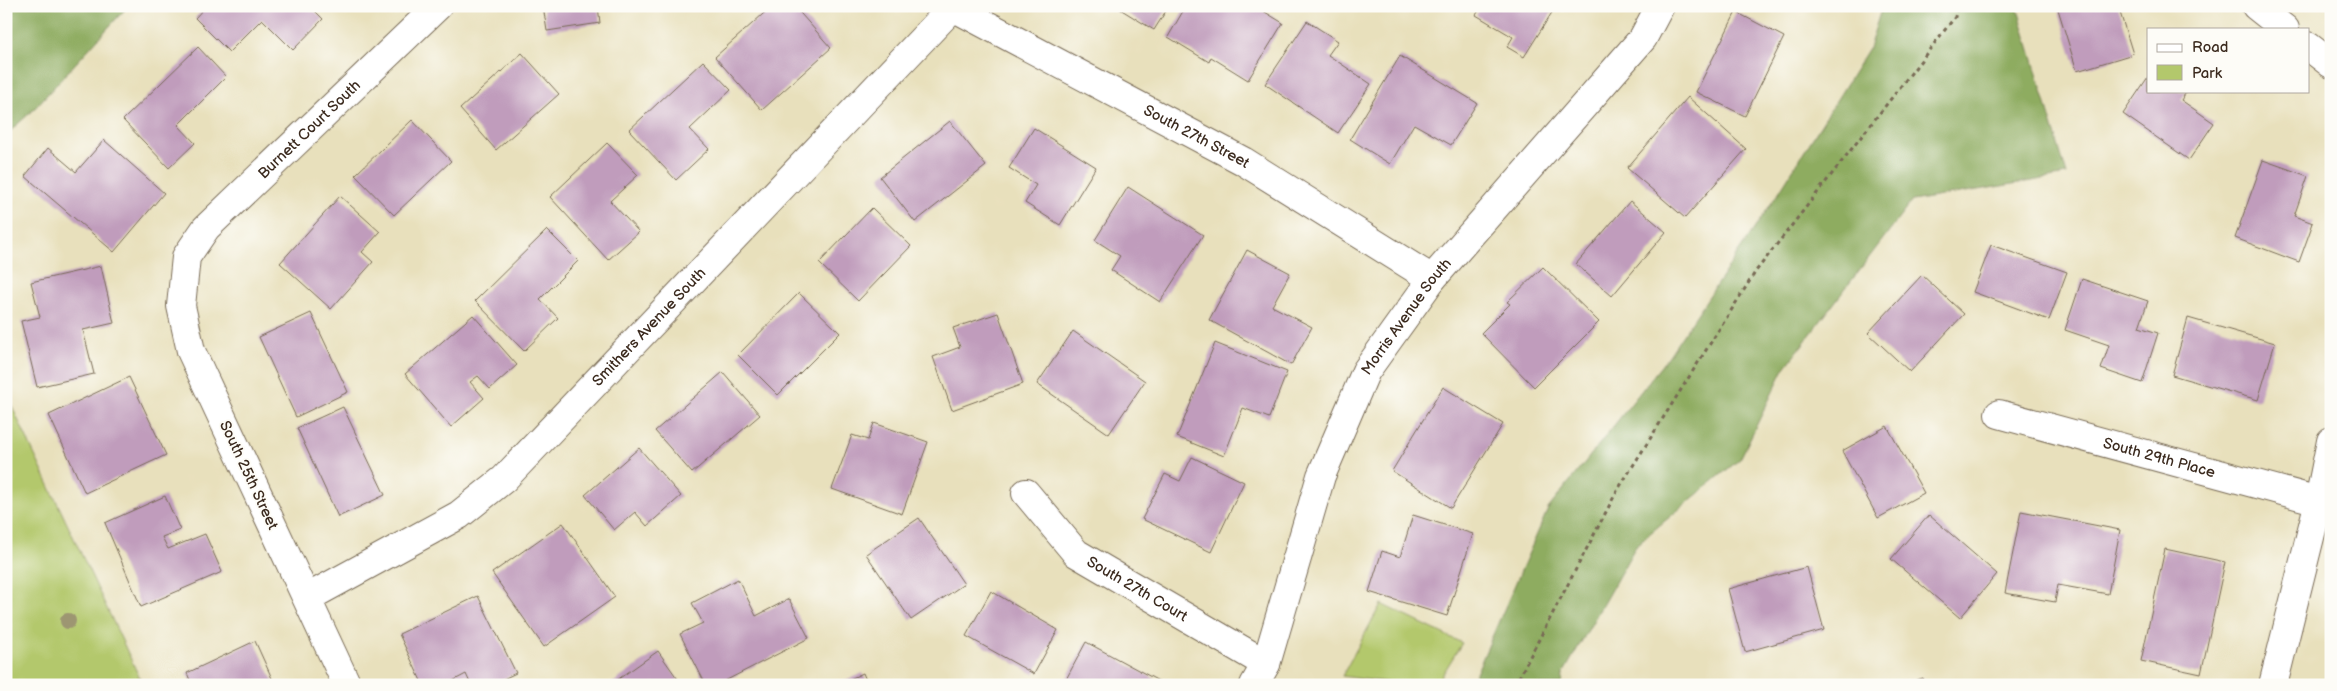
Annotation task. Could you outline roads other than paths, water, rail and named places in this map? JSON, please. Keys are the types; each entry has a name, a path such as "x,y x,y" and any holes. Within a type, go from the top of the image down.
{"street":[{"name":"Burnett Court South","path":"186,257 206,228 438,6"},
{"name":"Morris Avenue South","path":"1260,674 1324,468 1366,371 1432,279 1643,38 1660,6"},
{"path":"2256,6 2284,28"},
{"name":"South 27th Street","path":"952,7 1244,161 1432,279"},
{"name":"Smithers Avenue South","path":"307,598 459,515 504,479 952,7"},
{"path":"2310,48 2331,64"},
{"name":"South 25th Street","path":"186,257 181,306 191,351 347,685"},
{"name":"South 29th Place","path":"1999,414 2319,500"},
{"path":"2272,685 2319,500 2331,441"},
{"name":"South 27th Court","path":"1026,493 1076,552 1260,674"}]}
